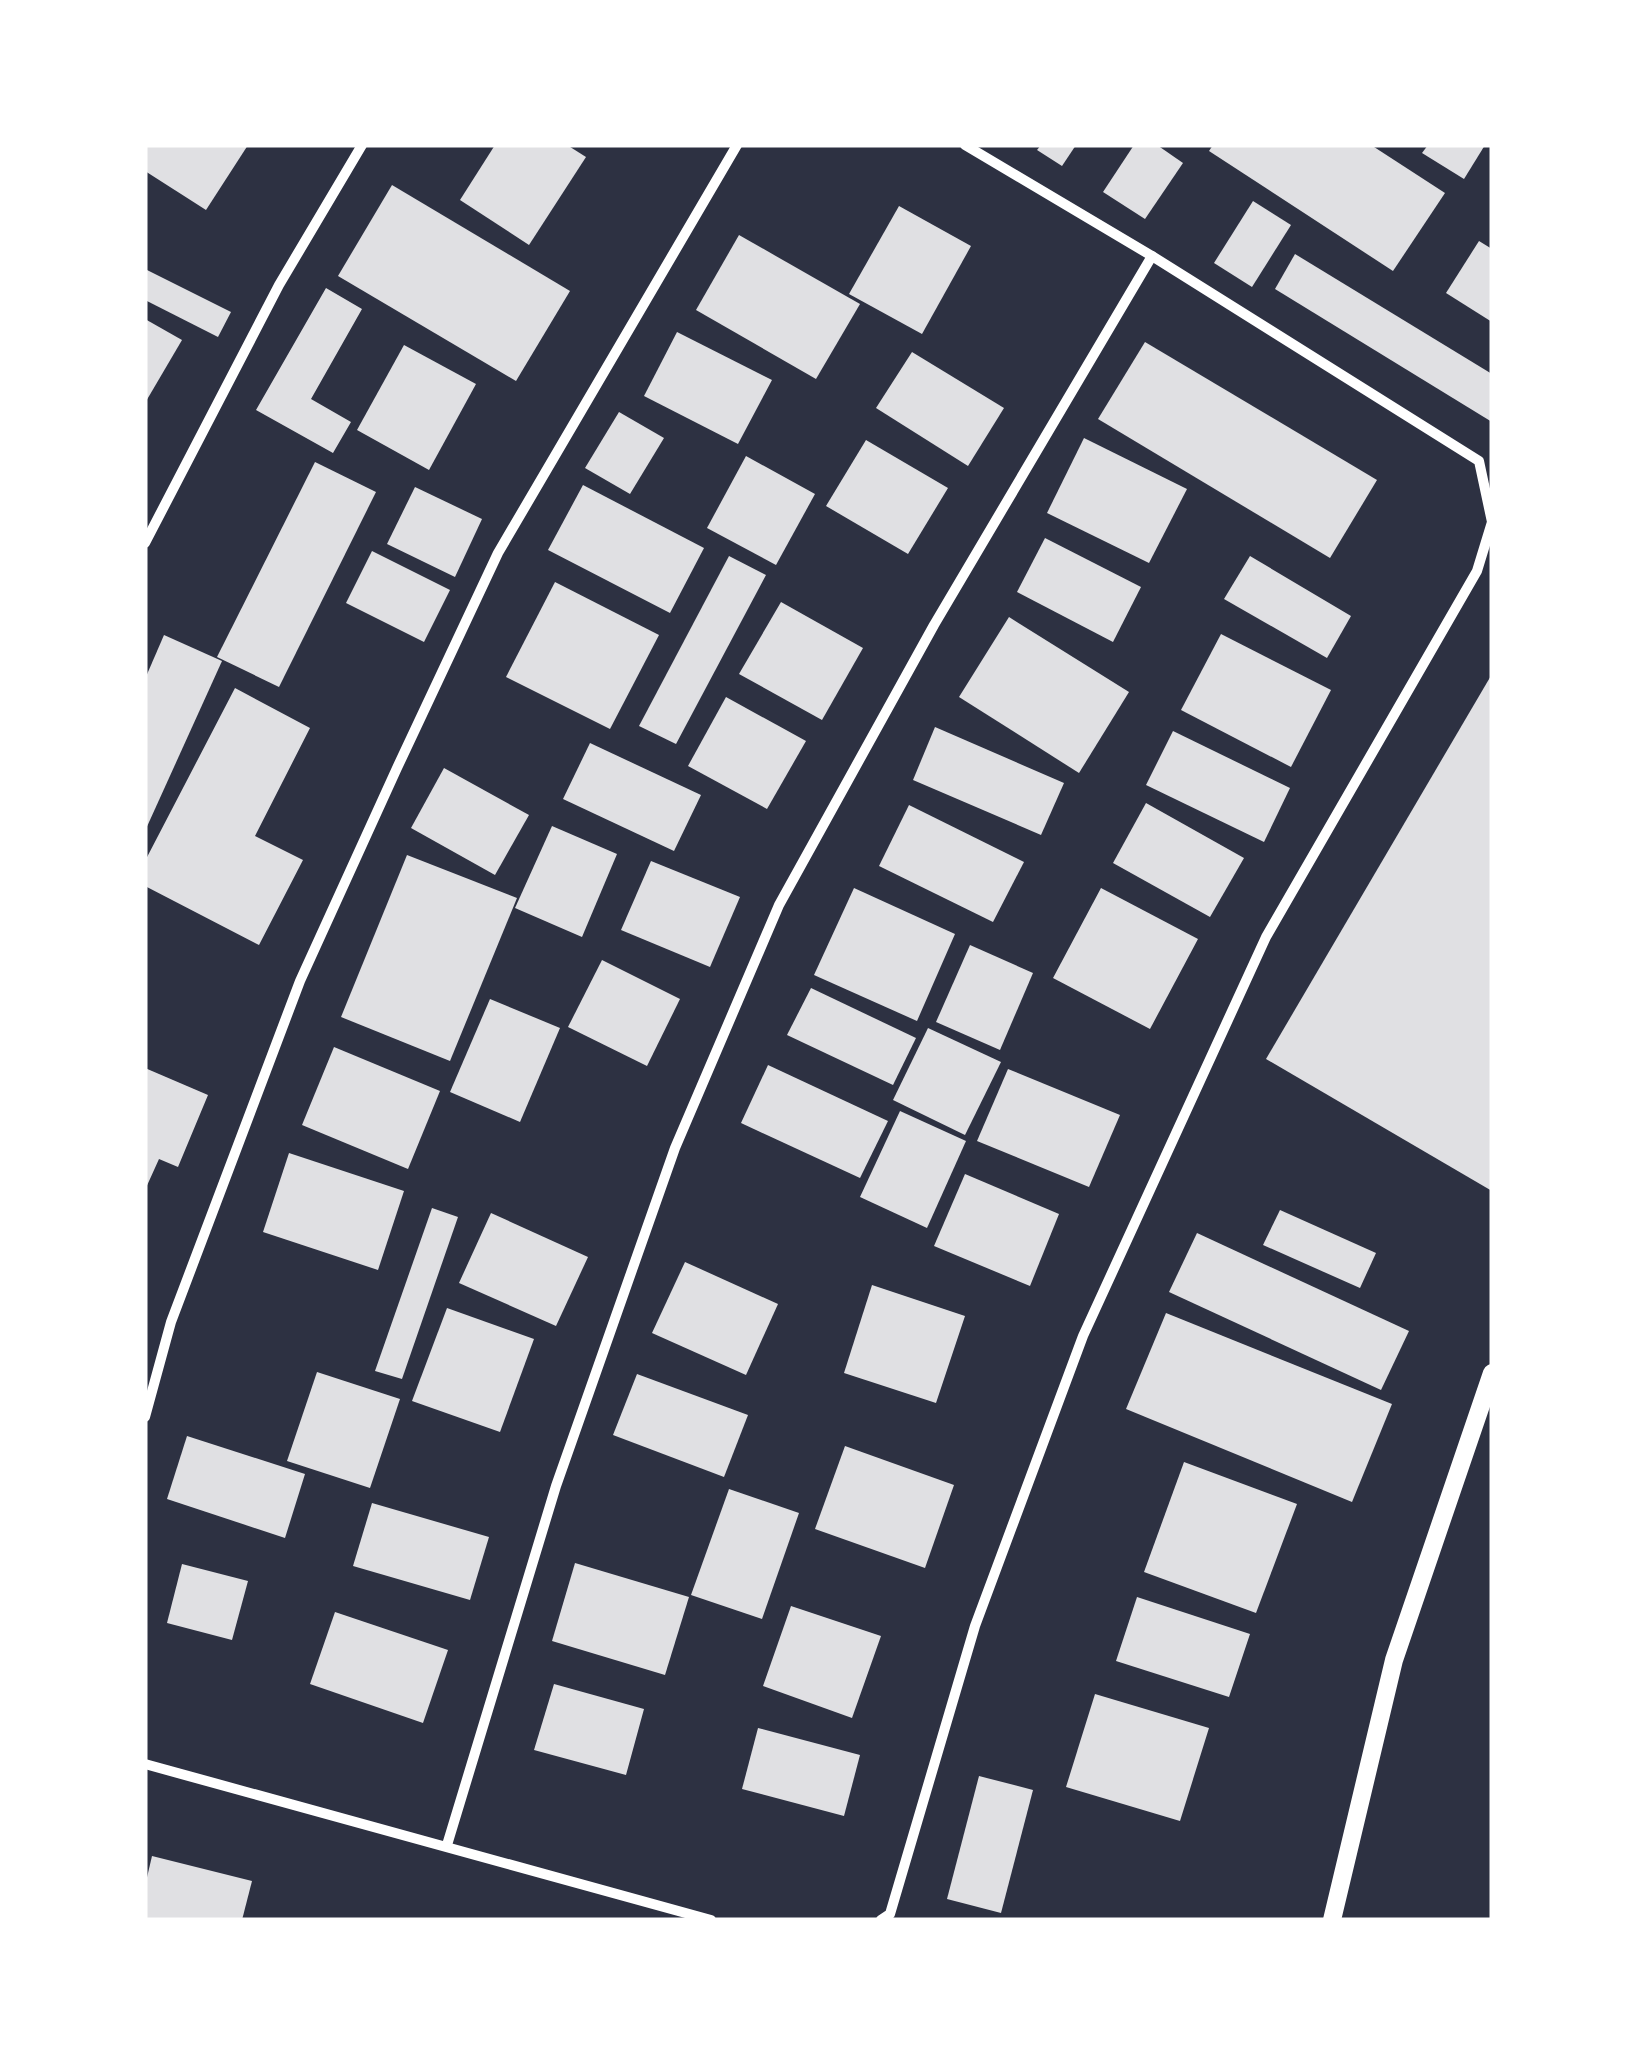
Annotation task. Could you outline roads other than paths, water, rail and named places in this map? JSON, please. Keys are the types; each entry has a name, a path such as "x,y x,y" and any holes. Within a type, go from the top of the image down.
{"street":[{"path":"145,543 269,302 362,145"},
{"path":"145,1417 172,1322 300,981 397,768 498,553 737,145"},
{"path":"881,1920 890,1914 975,1626 1083,1336 1266,937 1478,571 1492,522 1479,461 1152,256 965,145"},
{"path":"448,1845 556,1486 675,1148 779,905 934,624 1152,256"},
{"path":"1332,1920 1394,1660 1492,1372"},
{"path":"145,1764 712,1920"}]}
